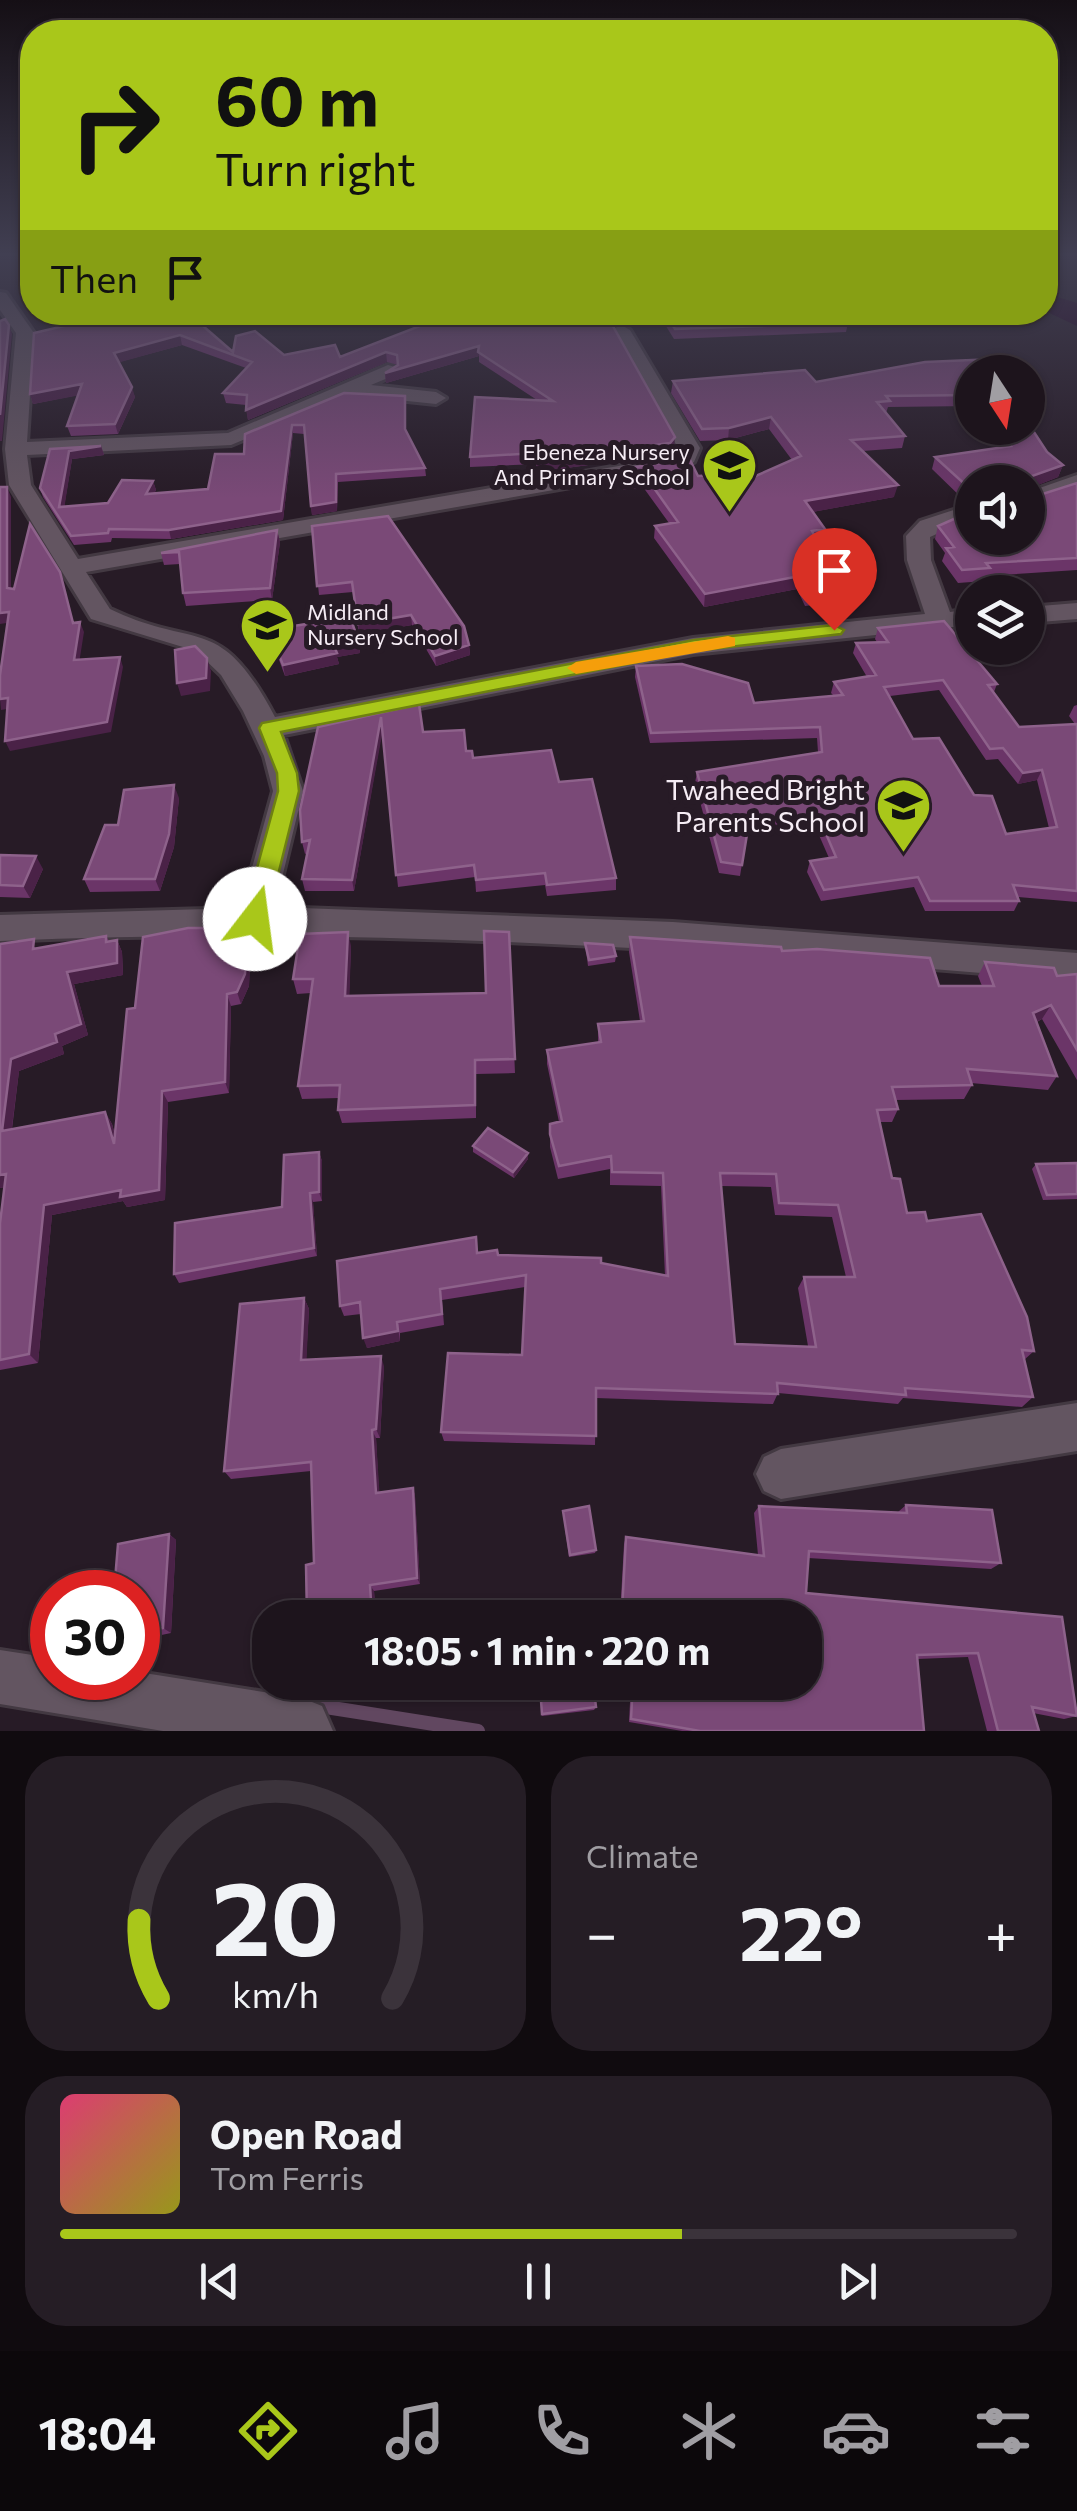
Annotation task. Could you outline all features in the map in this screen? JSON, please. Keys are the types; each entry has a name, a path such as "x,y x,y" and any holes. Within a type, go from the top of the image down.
{"street":[{"path":"25,337 16,450 26,501 74,567 100,614 216,651 269,728 287,773 288,791 255,919"},
{"path":"74,567 677,462 686,457 688,448 625,337"},
{"path":"16,450 231,439 388,371"},
{"path":"347,389 436,398"},
{"path":"1045,494 1077,482"},
{"path":"940,619 920,560 918,536 928,526 955,517"},
{"path":"1045,613 1077,611"},
{"path":"269,728 694,646 955,619"},
{"path":"0,928 164,918 567,926 1077,967"},
{"path":"780,1474 1077,1427"},
{"path":"0,1677 248,1714 302,1726 305,1731"}],"building":[{"path":"0,337 8,337 0,415"},
{"path":"34,337 173,337 114,353 132,387 115,424 67,426 82,384 30,394"},
{"path":"185,337 215,337 233,352 236,337 262,337 284,355 335,345 340,357 392,337 619,337 675,437 670,443 537,461 536,453 470,457 475,397 553,401 478,352 479,346 385,373 398,365 397,355 386,352 246,410 247,395 223,393 252,362"},
{"path":"955,361 955,395 886,396 890,401 877,402 905,436 851,440 898,485 805,501 825,529 812,531 843,589 808,593 800,576 705,594 655,526 678,522 644,474 625,478 619,470 689,458 698,476 736,474 742,482 801,456 771,417 729,428 702,429 673,381 805,370 816,382 925,362"},
{"path":"344,393 405,396 405,429 425,468 336,474 336,502 311,506 304,425 292,425 281,511 169,530 109,529 108,533 71,536 40,488 50,449 101,446 69,451 59,507 108,503 122,480 153,481 146,494 208,489 215,454 244,454 245,434"},
{"path":"1042,445 1063,465 1045,471 1045,465 955,465 955,475 935,457"},
{"path":"1077,483 1077,558 986,563 990,568 962,570 946,548 954,547 938,526 955,518 955,555 1045,555 1045,493"},
{"path":"0,487 7,487 7,588 14,589 30,524 60,572 73,623 80,622 74,660 120,657 107,722 5,741 8,698 0,699 0,675 9,612 0,613"},
{"path":"388,516 464,626 469,645 435,656 411,615 358,624 352,582 317,586 312,526"},
{"path":"277,530 270,588 183,593 179,552 161,553"},
{"path":"350,617 359,642 334,646 337,653 283,665 269,630"},
{"path":"944,621 955,634 955,665 981,665 997,684 988,685 1019,727 1077,724 1077,891 1013,885 1019,901 930,901 918,877 824,890 810,861 836,857 818,815 749,822 742,865 721,862 697,772 822,752 820,727 651,733 636,666 682,664 748,683 754,703 843,695 834,682 876,675 856,643 888,642 878,628","holes":["943,680 990,749 1003,748 1023,773 1042,770 1057,827 1006,834 992,796 974,795 939,738 913,739 884,687"]},
{"path":"195,646 207,658 206,678 177,683 175,650"},
{"path":"419,704 423,732 464,730 466,751 472,751 473,758 551,750 559,782 592,779 616,878 547,885 545,873 476,880 474,865 396,875 381,717 352,880 302,879 310,840 302,842 300,810 318,727"},
{"path":"174,785 169,834 155,879 84,879 105,825 118,825 124,790"},
{"path":"0,855 36,856 23,886 0,885"},
{"path":"188,928 223,928 224,952 246,951 245,974 237,992 227,994 225,1082 162,1091 159,1190 120,1197 121,1190 44,1205 29,1354 0,1360 0,1223 6,1174 0,1175 0,944 34,939 33,949 106,936 106,942 117,940 117,963 67,972 81,1024 55,1034 57,1042 11,1059 2,1131 105,1112 114,1144 127,1009 135,1008 143,937"},
{"path":"484,931 509,932 515,1059 475,1060 475,1105 338,1110 340,1085 298,1086 313,979 293,979 300,934 348,932 345,996 486,993"},
{"path":"630,937 781,947 782,951 817,949 930,958 939,986 994,986 985,962 1054,968 1057,976 1077,974 1077,1050 1051,1005 1033,1013 1057,1076 967,1069 972,1085 892,1087 898,1109 877,1110 892,1178 900,1179 907,1213 925,1212 927,1221 981,1214 1027,1317 1034,1351 1022,1350 1033,1397 905,1388 906,1395 777,1383 778,1394 596,1388 596,1436 441,1432 448,1353 522,1355 526,1275 440,1289 442,1314 397,1322 398,1331 363,1338 360,1302 340,1306 337,1261 476,1237 477,1253 497,1250 498,1255 601,1258 601,1263 668,1276 663,1173 612,1172 611,1156 559,1166 550,1134 550,1124 562,1121 547,1050 601,1042 598,1024 644,1021","holes":["720,1173 776,1174 779,1203 838,1205 855,1277 804,1277 816,1347 735,1344"]},
{"path":"585,943 613,945 616,956 589,960"},
{"path":"488,1128 528,1153 513,1172 473,1146"},
{"path":"319,1152 319,1192 310,1193 314,1248 174,1274 175,1223 282,1207 284,1155"},
{"path":"1077,1163 1077,1194 1047,1195 1036,1164"},
{"path":"304,1298 301,1360 381,1356 376,1429 372,1430 376,1493 413,1488 417,1578 370,1585 371,1600 307,1600 306,1565 314,1563 311,1462 224,1471 240,1304"},
{"path":"906,1505 992,1510 1001,1563 809,1551 806,1593 1062,1617 1077,1716 1032,1707 1039,1731 998,1731 978,1653 917,1655 924,1731 700,1731 631,1719 632,1700 822,1700 822,1600 623,1600 626,1537 764,1556 759,1506 907,1513"},
{"path":"589,1506 596,1550 570,1555 563,1511"},
{"path":"169,1534 163,1628 160,1629 160,1570 116,1570 118,1544"},
{"path":"541,1700 595,1700 596,1707 542,1714"}],"waterway":[{"path":"313,1705 478,1731"}],"slow traffic":[{"path":"576,668 728,642"}],"place":[{"name":"Ebeneza Nursery And Primary School","path":"729,514"},
{"name":"Midland Nursery School","path":"268,674"},
{"name":"Twaheed Bright Parents School","path":"904,855"}],"route":[{"path":"255,919 288,791 287,773 269,728 694,646 834,630"}]}
